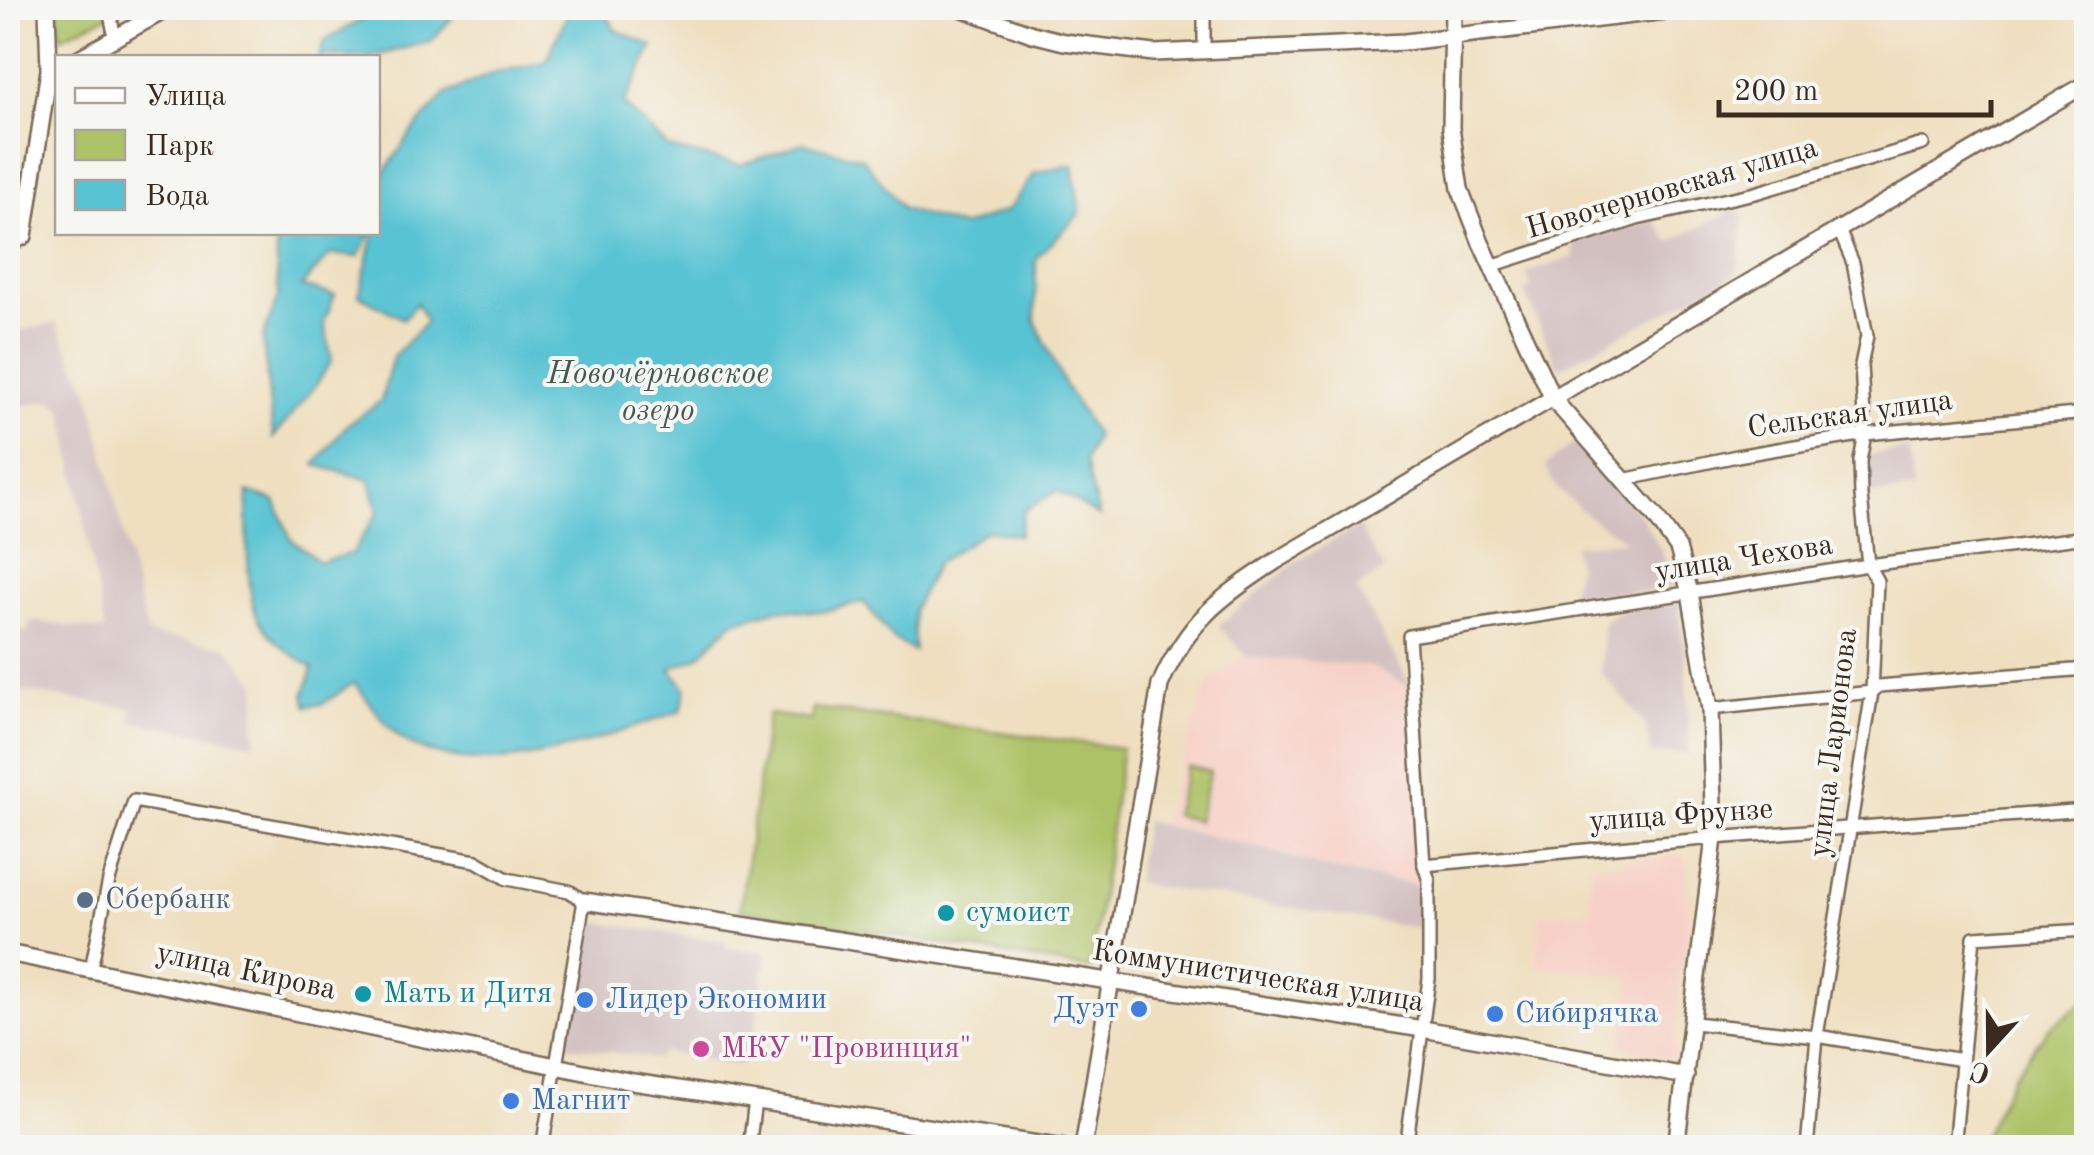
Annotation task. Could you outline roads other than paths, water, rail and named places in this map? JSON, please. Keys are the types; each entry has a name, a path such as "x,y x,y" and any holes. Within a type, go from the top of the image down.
{"street":[{"path":"8,244 24,236 53,69 47,8"},
{"path":"108,8 115,38"},
{"path":"84,55 169,8"},
{"path":"961,8 1032,34 1082,45 1154,53 1370,44 1691,8"},
{"path":"1204,8 1204,51"},
{"path":"1453,8 1450,128 1460,189 1491,266 1553,399 1678,548 1690,593 1710,709 1714,838 1676,1148"},
{"path":"1083,1148 1160,685 1174,650 1203,615 1234,588 2086,84"},
{"name":"Новочерновская улица","path":"1491,266 1637,220 1756,192 1924,144"},
{"name":"улица Ларионова","path":"1807,1148 1818,1036 1872,692 1877,581 1868,565 1860,461 1865,434 1861,365 1866,336 1853,264 1839,230"},
{"name":"Сельская улица","path":"1623,480 1865,434 2086,412"},
{"name":"улица Чехова","path":"1424,865 1409,636 1868,565 2086,536"},
{"path":"1710,709 1872,692 1879,686 2086,669"},
{"path":"91,969 109,880 134,801 476,861 506,879 569,891 584,901 542,1148"},
{"name":"улица Фрунзе","path":"1424,865 2086,810"},
{"path":"1429,881 1458,860"},
{"path":"1406,1148 1429,979 1429,881 1424,865"},
{"name":"Коммунистическая улица","path":"584,901 1423,1030 1686,1076"},
{"path":"1954,1148 1974,937 2086,930"},
{"name":"улица Кирова","path":"8,953 632,1082 1064,1148"},
{"path":"1694,1023 1818,1036 1962,1060"},
{"path":"748,1148 755,1101"}],"water":[{"path":"396,8 461,8 431,41 379,55 320,55 325,41 371,14"},
{"name":"Новочёрновское озеро","path":"570,8 605,8 614,29 653,46 624,104 668,148 740,165 803,143 862,158 903,209 962,227 1008,210 1035,173 1073,165 1080,213 1036,259 1035,321 1065,386 1096,435 1085,461 1099,516 1057,491 1024,511 1019,535 987,530 937,563 913,610 914,651 893,639 864,602 821,612 778,609 733,622 697,658 670,668 686,688 681,711 548,753 479,760 445,756 412,745 388,726 354,683 322,704 307,706 304,695 313,668 276,641 254,609 248,558 248,492 275,501 291,539 319,562 353,553 378,512 370,480 315,465 347,425 381,401 393,357 426,322 417,303 403,319 359,295 374,235 380,235 380,179 411,133 446,94 493,73 546,62"},
{"path":"276,235 370,235 358,257 331,254 301,286 335,295 324,322 332,360 273,438 263,338 278,297"}],"place":[{"name":"Сбербанк","path":"85,900"},
{"name":"сумоист","path":"946,913"},
{"name":"Мать и Дитя","path":"363,994"},
{"name":"Лидер Экономии","path":"585,1000"},
{"name":"Дуэт","path":"1139,1009"},
{"name":"Сибирячка","path":"1495,1014"},
{"name":"МКУ \"Провинция\"","path":"701,1049"},
{"name":"Магнит","path":"511,1101"}]}
